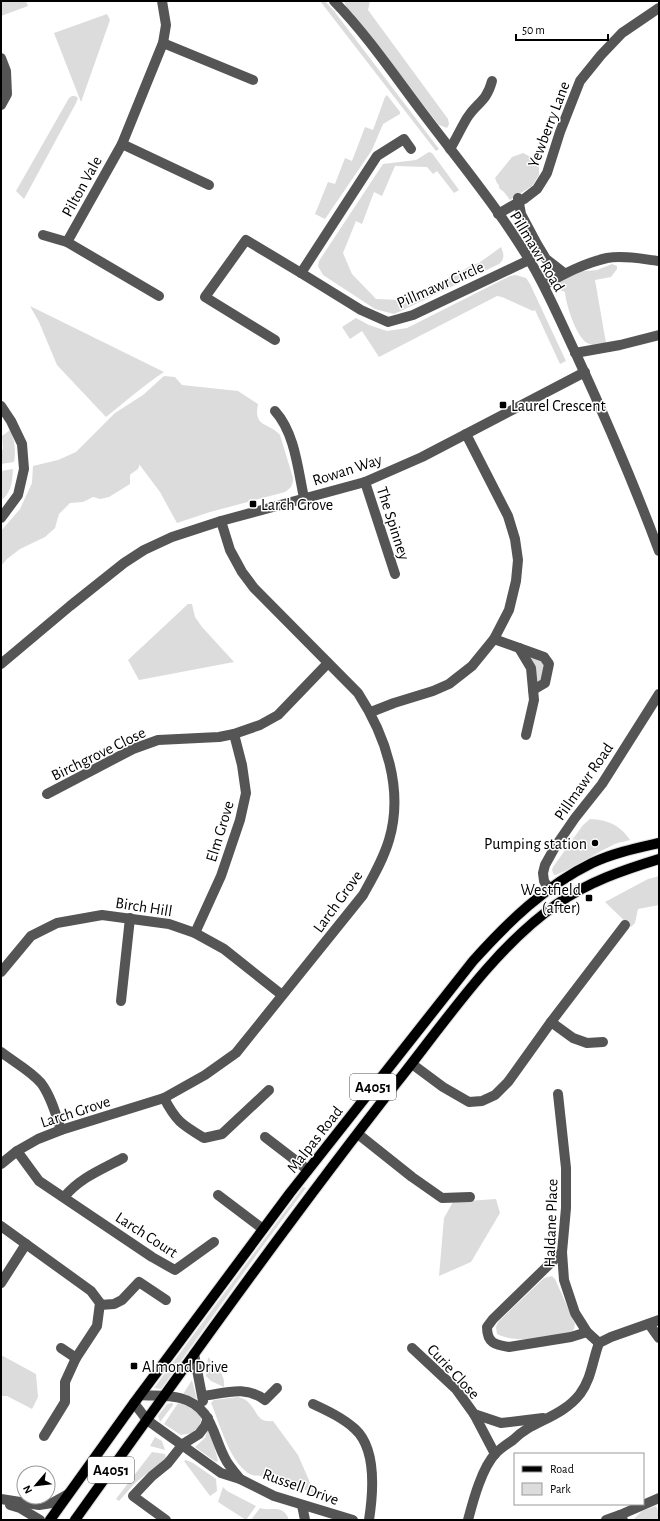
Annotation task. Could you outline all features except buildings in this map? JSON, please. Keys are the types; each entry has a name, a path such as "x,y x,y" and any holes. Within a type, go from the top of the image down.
{"main road":[{"name":"Malpas Road","path":"50,1520 134,1403 263,1229 474,961 516,916 549,888 592,863 623,852 659,843"},
{"name":"Malpas Road","path":"75,1520 280,1236 412,1064 507,947 556,905 586,886 618,872 659,859"}],"street":[{"name":"Pilton Vale","path":"67,242 122,144 163,43 166,25 162,1"},
{"name":"Pillmawr Road","path":"334,1 346,13 378,53 450,149 498,214 544,285 601,407 629,472 659,551"},
{"name":"Yewberry Lane","path":"498,214 537,189 547,173 560,132 580,82 601,55 622,33 659,8"},
{"path":"163,43 253,80"},
{"path":"1,58 6,71 7,94 1,105"},
{"path":"450,149 468,117 483,102 489,92 492,81"},
{"path":"301,272 377,156 404,139 411,149"},
{"path":"122,144 209,185"},
{"path":"519,200 521,214 546,259 564,273"},
{"name":"Pilton Vale","path":"43,235 67,242 159,296"},
{"name":"Pillmawr Circle","path":"275,340 205,297 246,240 301,272 361,310 388,322 413,315 529,260"},
{"path":"544,285 564,273 607,258 632,257 659,261"},
{"path":"575,353 620,345 659,335"},
{"name":"Rowan Way","path":"1,664 124,563 144,550 172,537 221,521 365,482 422,457 585,372"},
{"path":"1,406 11,421 22,444 24,469 18,495 1,518"},
{"path":"274,411 282,418 292,443 304,498"},
{"path":"370,712 433,691 449,684 472,666 494,639 509,610 516,581 518,560 515,539 508,516 466,434"},
{"name":"The Spinney","path":"365,482 395,574"},
{"name":"Larch Grove","path":"1,1164 17,1151 38,1139 61,1130 164,1098 205,1076 236,1053 363,895 379,867 389,840 393,819 394,795 391,769 384,744 370,712 358,694 254,588 230,550 221,521"},
{"path":"494,639 544,657 549,664 545,683 533,690"},
{"path":"520,648 531,668 534,700 526,735"},
{"name":"Birchgrove Close","path":"47,794 133,749 158,740 219,737 234,734 260,725 278,715 328,663"},
{"name":"Pillmawr Road","path":"549,888 544,880 543,873 545,865 555,847 575,818 602,784 659,694"},
{"name":"Elm Grove","path":"195,933 221,876 240,820 246,793 242,765 234,734"},
{"name":"Birch Hill","path":"1,972 31,936 57,923 102,915 170,924 195,933 224,949 282,995"},
{"path":"121,1000 130,918"},
{"path":"412,1064 443,1087 469,1102 482,1102 495,1095 508,1082 551,1022 625,925"},
{"path":"551,1022 573,1038 587,1043 603,1042"},
{"path":"1,1052 41,1083 50,1099 61,1130"},
{"path":"164,1098 171,1111 181,1124 204,1138 222,1134 269,1090"},
{"name":"Haldane Place","path":"558,1094 566,1168 566,1208 562,1252 564,1280 575,1313 586,1332 599,1343"},
{"path":"358,1134 412,1177 442,1198 470,1197"},
{"path":"265,1137 308,1170"},
{"name":"Larch Court","path":"17,1151 39,1181 152,1257 175,1270 214,1242"},
{"path":"64,1197 73,1186 87,1176 123,1158"},
{"path":"218,1195 263,1229"},
{"path":"1,1226 91,1291 100,1303 97,1326 76,1358 65,1382 65,1402 44,1436"},
{"path":"1,1283 26,1244"},
{"path":"562,1252 493,1319 487,1327 487,1333 490,1340 499,1345 509,1346 572,1338 586,1332"},
{"path":"100,1305 114,1304 122,1300 139,1282 166,1300"},
{"path":"468,1520 475,1493 495,1454 526,1429 560,1412 570,1405 579,1394 592,1372 599,1343 611,1337 659,1320"},
{"path":"649,1324 659,1338"},
{"path":"61,1348 76,1358"},
{"name":"Curie Close","path":"412,1348 456,1389 474,1414 495,1454"},
{"name":"Russell Drive","path":"183,1444 200,1434 205,1426 203,1396 198,1379 194,1354"},
{"path":"203,1396 242,1390 256,1393 265,1400 277,1388"},
{"path":"140,1395 179,1398 194,1403 205,1414"},
{"name":"Russell Drive","path":"134,1403 146,1420 183,1444 221,1472 240,1479 274,1496 353,1520"},
{"path":"313,1404 341,1418 356,1430 362,1440 369,1456 371,1468 373,1493 369,1520"},
{"name":"Russell Drive","path":"205,1414 227,1462 240,1479"},
{"name":"Curie Close","path":"474,1414 501,1423 548,1418"},
{"path":"166,1520 133,1496 152,1476 168,1463 183,1444"},
{"path":"1,1500 39,1505 52,1503 68,1494"},
{"path":"606,1520 621,1518 659,1498"},
{"path":"1,1500 20,1508 40,1520"},
{"path":"1,1505 23,1517 25,1520"},
{"path":"302,1505 305,1520"}],"green space":[{"path":"1,1 26,1 28,6 1,16"},
{"path":"320,1 325,1 334,11 439,149 436,151"},
{"path":"344,1 370,1 368,10 448,119 449,124 447,128 439,125 347,9"},
{"path":"107,14 110,20 81,102 54,33"},
{"path":"387,95 400,114 383,124 372,150 325,219 315,214 328,182 335,184 345,158 352,161 365,127 373,130"},
{"path":"72,96 78,98 76,103 24,199 16,191 69,98"},
{"path":"429,152 432,153 459,190 454,193 437,171 433,174 427,167 395,166 382,196 374,192 362,224 356,221 343,253 352,274 376,299 400,300 479,263 501,247 503,258 499,264 394,314 375,309 323,275 318,266 319,261 383,164 416,160"},
{"path":"523,153 535,159 539,163 539,175 532,186 510,200 499,188 495,178 512,157"},
{"path":"612,264 617,266 617,269 611,277 595,280 606,343 596,345 589,344 583,339 575,327 567,304 565,292 560,290 558,283 560,279 575,272 597,270"},
{"path":"516,275 526,278 530,284 566,361 560,364 535,310 533,311 497,296 379,357 362,331 350,339 342,327 356,318 369,325 387,331 407,328 510,276"},
{"path":"30,306 164,372 106,417 57,365 39,322"},
{"path":"164,376 175,377 182,385 238,391 258,404 257,412 260,421 280,435 293,478 290,488 285,492 210,512 177,523 160,492 139,464 138,469 130,475 130,484 109,497 100,499 93,497 83,502 70,503 59,514 55,528 45,537 20,549 7,559 1,566 1,531 20,509 32,483 33,466 58,460 76,452 115,413 143,395"},
{"path":"10,430 15,446 14,462 1,464 1,451 3,449 2,436"},
{"path":"13,469 10,489 3,499 1,498 1,471"},
{"path":"188,604 192,604 195,617 202,627 234,662 139,680 128,660"},
{"path":"530,655 544,663 544,677 537,685"},
{"path":"590,819 613,824 618,827 630,840 614,844 571,868 554,875 552,870 553,867 583,825"},
{"path":"659,876 659,905 638,909 635,923 631,927 605,902 648,879"},
{"path":"303,1187 306,1188 161,1389 154,1388"},
{"path":"496,1199 500,1213 471,1262 439,1276 444,1218 453,1202"},
{"path":"552,1276 555,1279 575,1324 571,1333 533,1339 514,1339 497,1334 496,1327 498,1322 544,1278"},
{"path":"1,1355 36,1374 38,1397 32,1409 7,1396 1,1396"},
{"path":"208,1357 222,1375 224,1387 211,1381 206,1376"},
{"path":"192,1380 197,1399 183,1394"},
{"path":"238,1397 248,1402 261,1419 273,1421 298,1455 315,1494 281,1480 266,1476 251,1475 235,1460 211,1403 214,1400"},
{"path":"173,1403 160,1422 158,1416 167,1404"},
{"path":"178,1403 187,1406 201,1415 198,1427 192,1433 181,1435 164,1424"},
{"path":"208,1429 218,1459 216,1462 195,1447 205,1438"},
{"path":"155,1437 162,1441 165,1450 150,1446"},
{"path":"152,1452 165,1454 166,1458 135,1483 119,1501 116,1499"},
{"path":"186,1460 193,1463 216,1479 217,1491 210,1496 184,1461"},
{"path":"223,1487 227,1491 256,1506 246,1520 218,1502"},
{"path":"656,1506 659,1514 659,1520 633,1520 642,1511"},
{"path":"260,1508 280,1510 289,1520 251,1520"}],"place":[{"name":"Laurel Crescent","path":"503,405"},
{"name":"Larch Grove","path":"253,504"},
{"name":"Pumping station","path":"595,843"},
{"name":"Westfield (after)","path":"589,898"},
{"name":"Almond Drive","path":"134,1366"}]}
